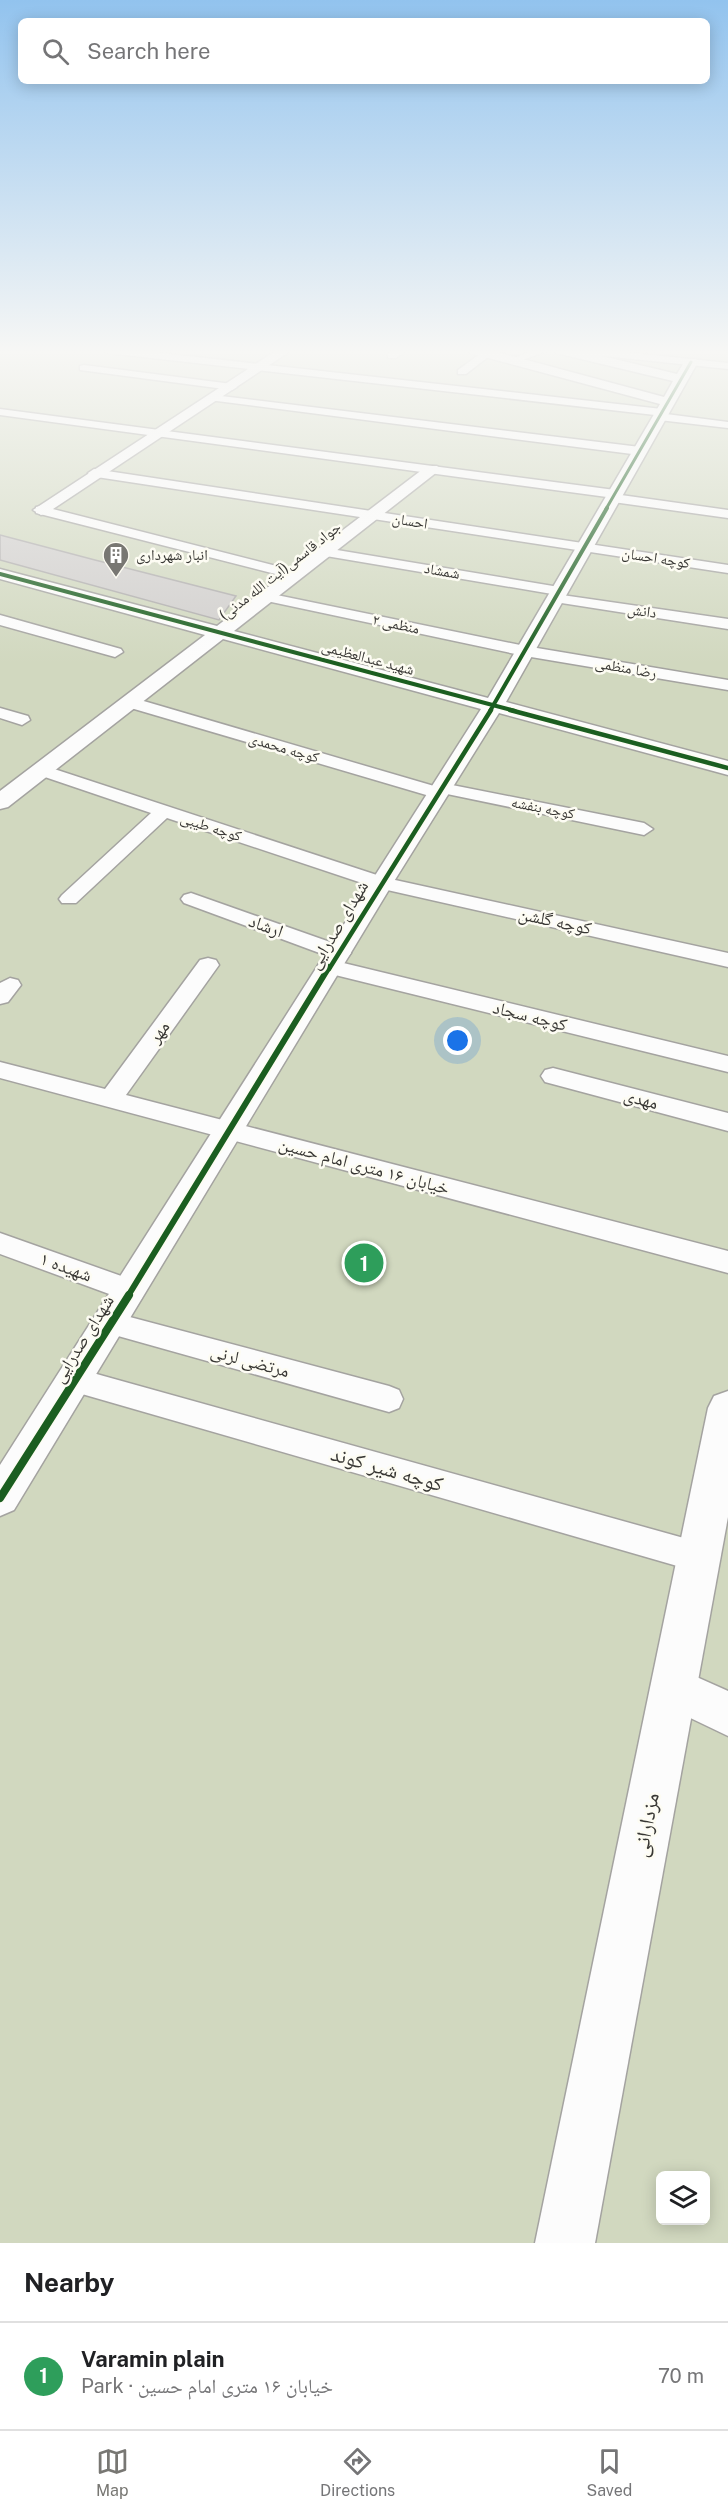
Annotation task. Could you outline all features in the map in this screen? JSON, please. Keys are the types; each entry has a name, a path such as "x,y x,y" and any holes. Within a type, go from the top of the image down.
{"main road":[{"name":"مزدارانی","path":"565,2243 728,1408"}],"street":[{"path":"41,510 123,455"},
{"path":"326,455 728,514"},
{"name":"شهدای صدرایی","path":"1,1494 131,1291 336,960 381,883 494,705 638,455"},
{"name":"جواد قاسمی(آیت الله مدنی)","path":"0,802 432,469"},
{"name":"احسان","path":"94,474 585,547"},
{"path":"41,510 295,575"},
{"name":"کوچه احسان","path":"585,547 728,569"},
{"name":"شمشاد","path":"325,552 557,595"},
{"name":"شهید عبدالعظیمی","path":"0,574 222,631 728,768"},
{"name":"دانش","path":"557,595 728,624"},
{"name":"منظمی ۲","path":"267,597 525,651"},
{"path":"0,620 115,652"},
{"name":"رضا منظمی","path":"525,651 728,685"},
{"name":"کوچه محمدی","path":"130,702 441,790"},
{"path":"0,713 22,720"},
{"name":"کوچه طیبی","path":"42,770 381,883"},
{"name":"کوچه بنفشه","path":"441,790 644,829"},
{"path":"69,899 164,811"},
{"name":"کوچه گلشن","path":"381,883 728,960"},
{"name":"ارشاد","path":"192,899 336,960"},
{"name":"کوچه سجاد","path":"336,960 728,1064"},
{"name":"مهر","path":"111,1099 208,965"},
{"name":"خیابان ۱۶ متری امام حسین","path":"0,1070 728,1262"},
{"name":"مهدی","path":"553,1076 728,1122"},
{"name":"شهیده ۱","path":"0,1242 131,1291"},
{"name":"مرتضی لرنی","path":"111,1323 389,1399"},
{"name":"کوچه شیر کوند","path":"75,1380 698,1557"},
{"path":"672,1687 728,1714"}],"green space":[{"path":"0,455 728,455 728,2243 0,2243"}],"building":[{"name":"انبار شهرداری","path":"0,535 236,596 219,620 0,560"}],"cycle path":[{"path":"0,1498 494,705 638,455"},
{"path":"0,574 728,768"}],"place":[{"name":"انبار شهرداری","path":"116,578"},
{"name":"Varamin plain","path":"364,1263"}]}
